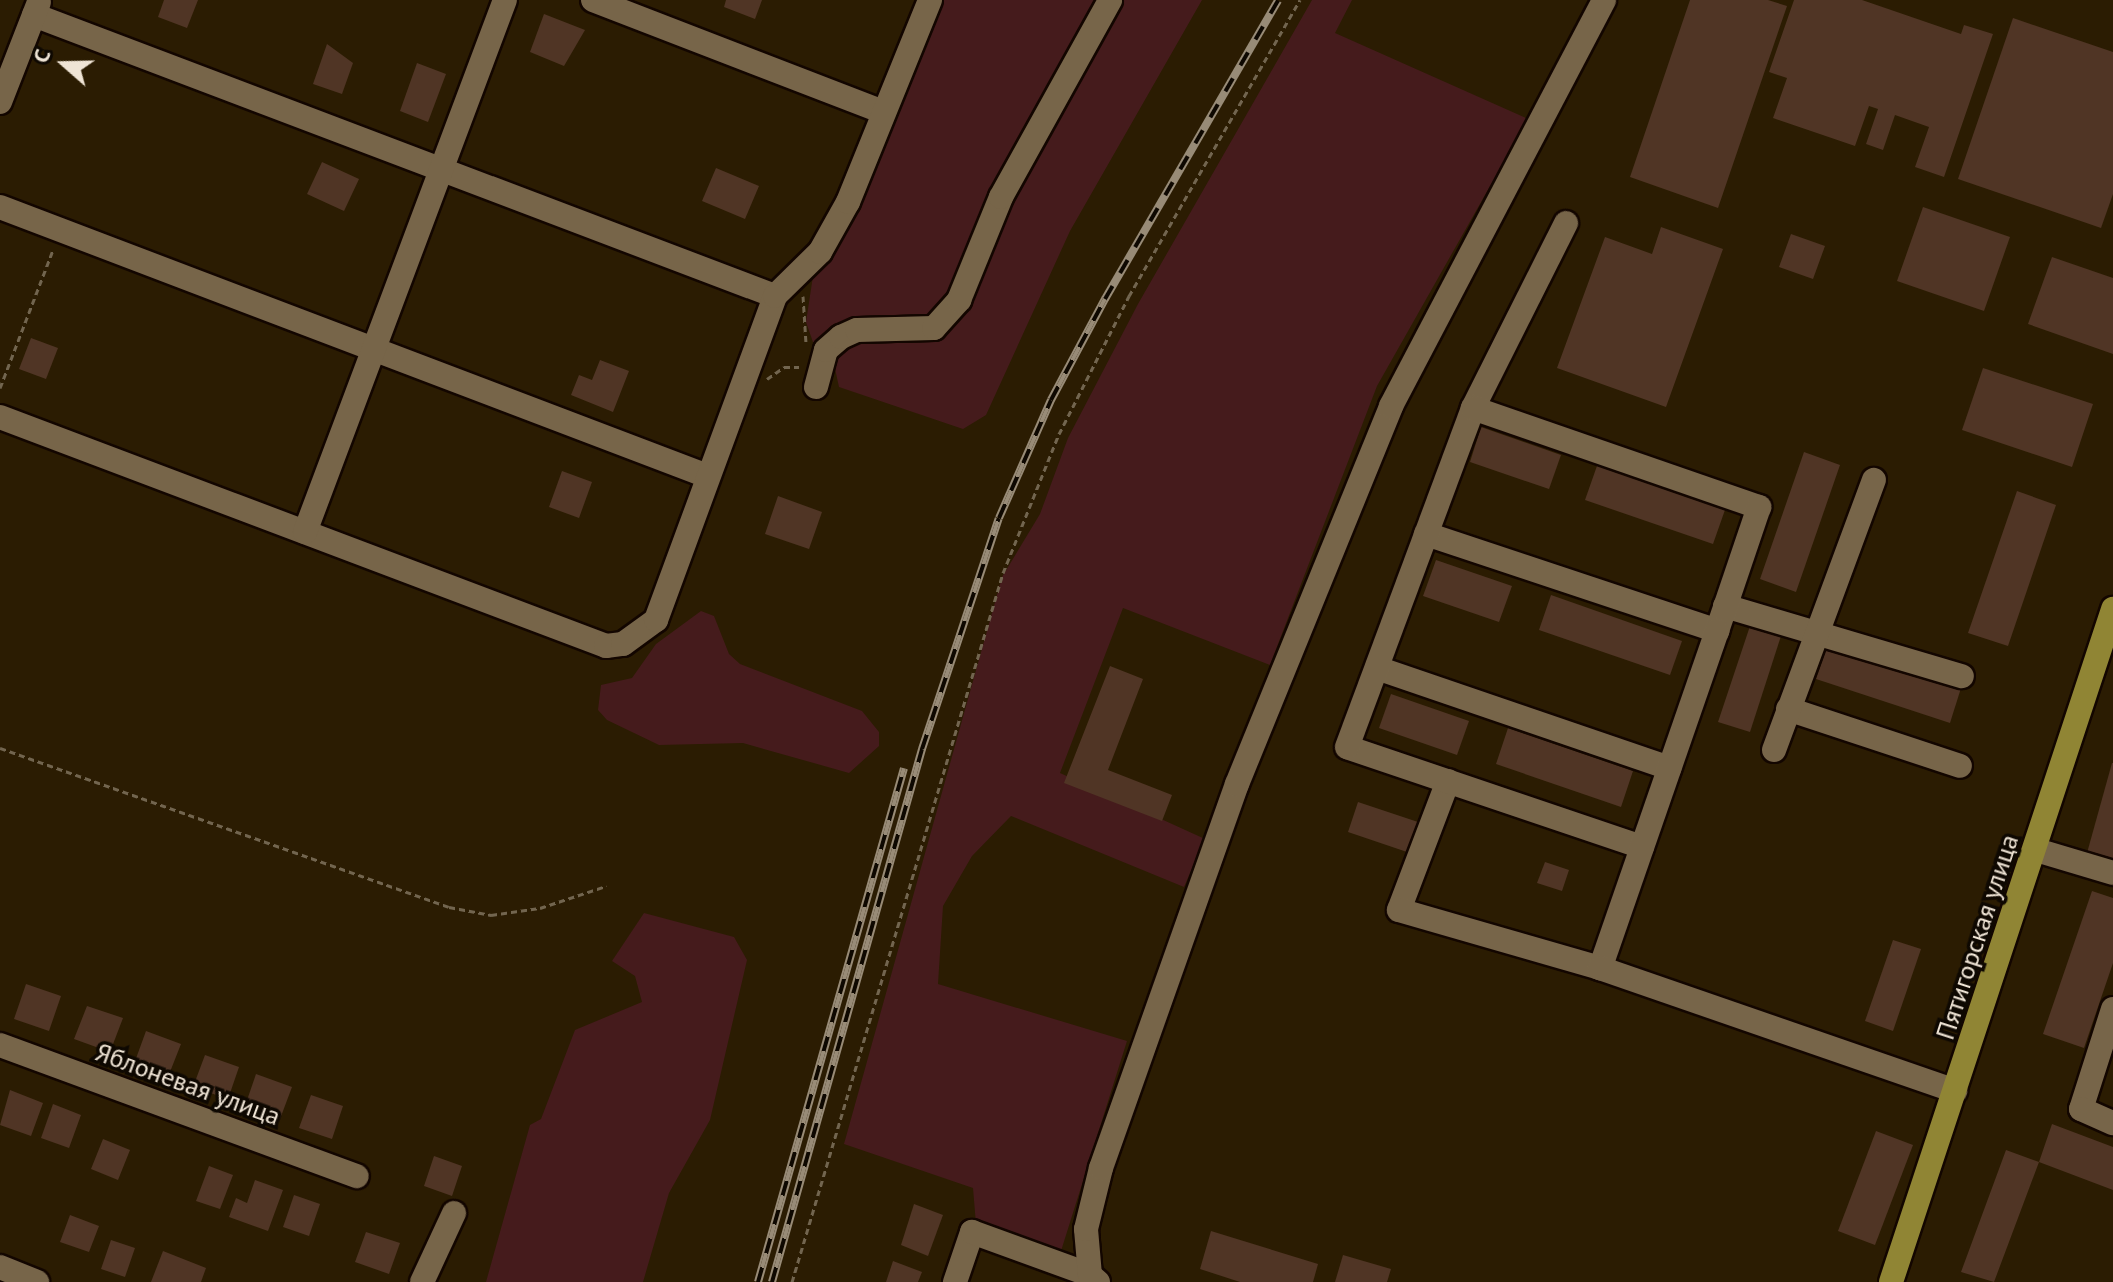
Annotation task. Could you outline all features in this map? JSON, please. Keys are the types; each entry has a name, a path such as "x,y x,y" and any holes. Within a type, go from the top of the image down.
{"main road":[{"name":"Пятигорская улица","path":"1891,1282 2113,609"}],"street":[{"path":"305,532 505,0"},
{"path":"593,0 880,111"},
{"path":"0,417 606,646 623,644 656,620 775,296 804,272 848,202 880,111 930,0"},
{"path":"818,379 826,350 841,337 857,330 934,328 959,300 1008,183 1110,0"},
{"path":"1094,1279 1086,1229 1101,1168 1237,784 1391,406 1604,0"},
{"path":"0,102 37,7 775,296"},
{"path":"0,207 707,476"},
{"path":"1566,223 1473,408 1347,747 1642,847"},
{"path":"1473,408 1759,507 1600,968"},
{"path":"1774,750 1874,480"},
{"path":"1426,534 1717,631"},
{"path":"1725,606 1962,676"},
{"path":"1377,668 1669,768"},
{"path":"1788,709 1960,766"},
{"path":"1448,781 1399,910 1600,968 1955,1091"},
{"path":"2036,850 2113,873"},
{"path":"2113,1009 2081,1109 2113,1123"},
{"name":"Яблоневая улица","path":"0,1045 357,1176"},
{"path":"422,1282 454,1213"},
{"path":"955,1282 972,1232 1094,1279"},
{"path":"0,1267 37,1282"}],"path":[{"path":"792,1282 1003,573 1059,434 1129,296 1300,0"},
{"path":"0,388 61,228"},
{"path":"804,272 802,324 818,379"},
{"path":"762,384 784,367 818,379"},
{"path":"0,748 449,907 491,915 540,908 606,886"}],"shaded area":[{"path":"937,0 1202,0 1070,231 986,415 963,429 839,387 832,355 815,348 806,322 813,276"},
{"path":"1312,0 1352,0 1335,33 1528,119 1377,386 1270,665 1123,608 1060,773 1205,839 1184,887 1011,816 972,856 943,906 938,984 1127,1041 1061,1251 976,1224 973,1188 844,1144 1002,577 1040,514 1068,438 1138,304"},
{"path":"701,611 714,616 729,654 740,664 862,711 879,732 879,746 849,773 743,743 659,745 607,720 598,710 601,685 632,678 656,644"},
{"path":"644,913 734,937 747,960 710,1120 669,1193 643,1282 486,1282 530,1125 541,1119 575,1030 642,1002 635,976 612,961"}],"building":[{"path":"164,0 198,0 187,28 158,17"},
{"path":"726,0 762,0 755,19 724,7"},
{"path":"1690,0 1768,0 1787,6 1718,208 1630,177"},
{"path":"1794,0 1862,0 1961,34 1964,25 1993,34 1944,177 1915,167 1929,127 1895,115 1883,150 1866,144 1878,109 1869,106 1855,146 1773,118 1787,78 1769,72"},
{"path":"544,14 585,30 564,66 530,52"},
{"path":"2013,18 2113,52 2113,194 2101,228 1958,179"},
{"path":"327,44 353,63 342,94 313,84"},
{"path":"417,63 446,74 428,122 400,111"},
{"path":"322,162 359,179 344,211 307,194"},
{"path":"716,168 759,186 745,219 702,201"},
{"path":"1923,207 2010,237 1984,311 1897,281"},
{"path":"1661,227 1723,249 1666,407 1557,368 1605,237 1652,254"},
{"path":"1791,234 1825,246 1813,279 1779,267"},
{"path":"2052,257 2113,278 2113,354 2028,324"},
{"path":"31,338 58,348 46,379 19,369"},
{"path":"600,360 629,371 613,412 571,395 579,375 592,380"},
{"path":"1983,368 2093,404 2072,467 1962,430"},
{"path":"1481,427 1561,455 1549,489 1470,462"},
{"path":"1804,452 1840,465 1796,592 1760,579"},
{"path":"1598,463 1726,507 1713,544 1585,500"},
{"path":"562,471 592,482 579,518 549,507"},
{"path":"2017,491 2056,505 2008,646 1968,633"},
{"path":"778,496 822,512 809,549 765,534"},
{"path":"1436,560 1512,586 1499,622 1423,596"},
{"path":"1551,595 1682,641 1670,675 1539,630"},
{"path":"1750,626 1781,636 1750,732 1718,722"},
{"path":"1828,644 1961,688 1950,723 1816,679"},
{"path":"1110,666 1143,679 1108,770 1172,795 1162,821 1064,783"},
{"path":"1391,694 1469,721 1457,755 1379,728"},
{"path":"1508,728 1633,771 1621,807 1496,764"},
{"path":"2113,763 2113,861 2087,853"},
{"path":"1358,802 1418,822 1407,852 1348,832"},
{"path":"1545,862 1569,870 1562,891 1537,883"},
{"path":"2092,891 2113,898 2113,963 2084,1048 2043,1034"},
{"path":"1893,940 1921,949 1893,1031 1865,1021"},
{"path":"26,984 61,996 49,1031 14,1019"},
{"path":"87,1006 123,1018 110,1052 74,1039"},
{"path":"146,1031 181,1044 168,1077 134,1064"},
{"path":"205,1055 239,1067 228,1099 193,1087"},
{"path":"256,1074 292,1087 280,1119 245,1106"},
{"path":"10,1090 43,1103 31,1136 0,1125"},
{"path":"311,1095 343,1106 332,1139 299,1128"},
{"path":"53,1104 81,1115 69,1148 41,1138"},
{"path":"2052,1124 2113,1147 2113,1190 2039,1162"},
{"path":"1876,1131 1913,1145 1875,1245 1838,1231"},
{"path":"103,1139 130,1150 118,1180 91,1169"},
{"path":"2006,1150 2039,1162 1994,1282 1961,1272"},
{"path":"434,1156 462,1166 452,1196 424,1186"},
{"path":"209,1166 233,1175 220,1209 196,1201"},
{"path":"255,1180 283,1190 268,1231 229,1217 236,1198 247,1203"},
{"path":"294,1195 320,1204 309,1236 283,1227"},
{"path":"914,1204 943,1215 928,1256 901,1245"},
{"path":"70,1215 99,1226 89,1252 60,1242"},
{"path":"1211,1231 1318,1264 1313,1282 1240,1282 1200,1269"},
{"path":"366,1232 400,1243 389,1274 355,1262"},
{"path":"111,1240 135,1248 125,1277 101,1269"},
{"path":"163,1251 206,1268 201,1282 151,1282"},
{"path":"1343,1255 1391,1269 1387,1282 1335,1282"},
{"path":"893,1261 922,1272 918,1282 886,1282"}],"railway":[{"path":"772,1282 922,749 999,518 1051,400 1105,299 1278,0"},
{"path":"758,1282 904,768"}]}
